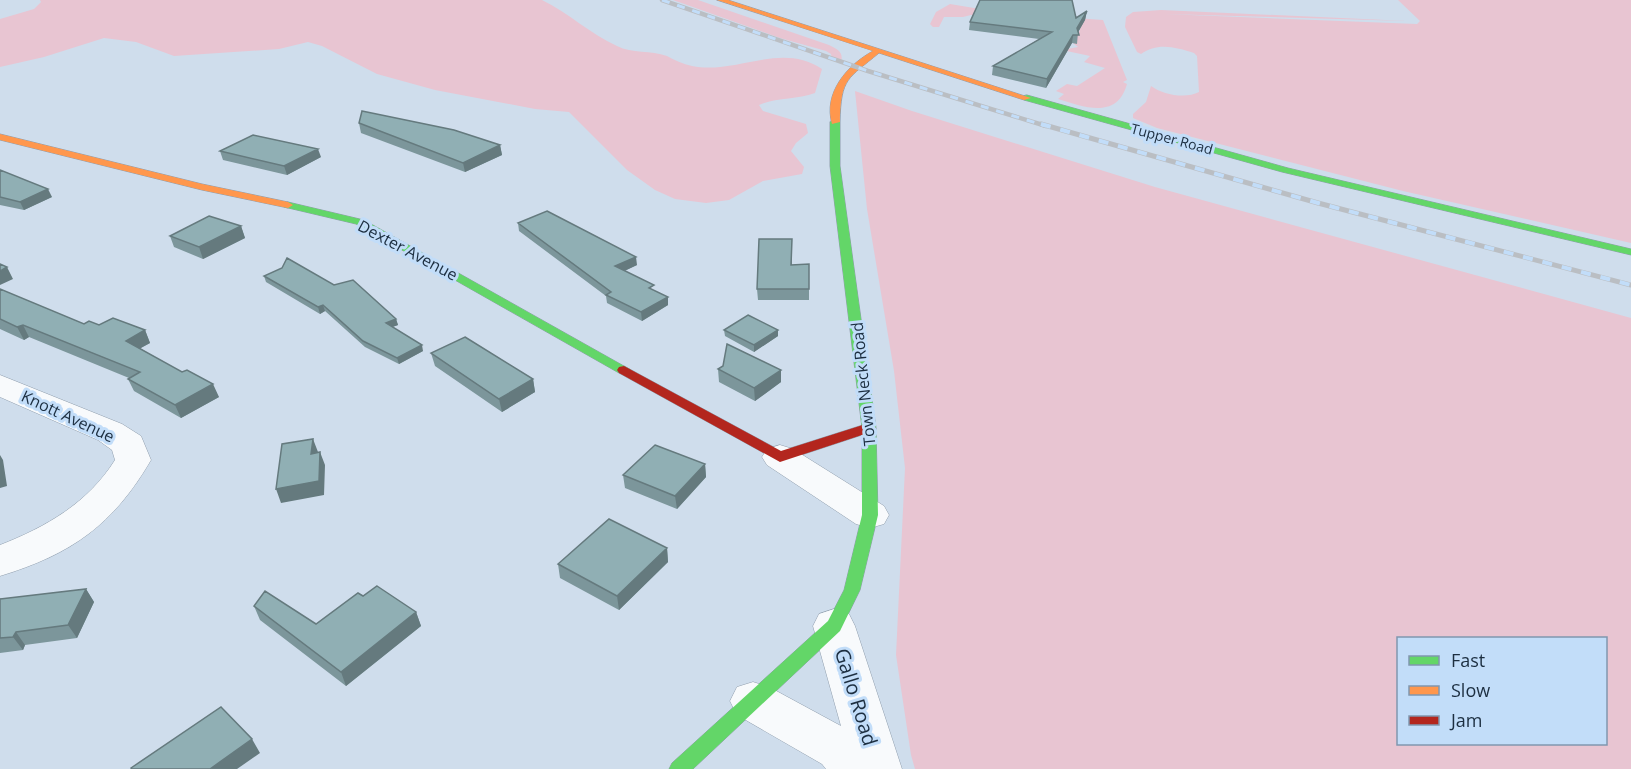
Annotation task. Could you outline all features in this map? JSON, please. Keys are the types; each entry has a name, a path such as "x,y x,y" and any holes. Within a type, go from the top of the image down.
{"street":[{"name":"Tupper Road","path":"720,0 875,53 1262,163 1532,231 1631,252"},
{"name":"Town Neck Road","path":"679,769 834,626 852,590 870,515 869,428 835,166 834,106 845,75 855,64 875,53"},
{"name":"Dexter Avenue","path":"0,137 201,187 360,222 780,457 870,515"},
{"name":"Knott Avenue","path":"0,385 110,432 128,444 133,460 122,482 78,525 47,542 0,561"},
{"path":"780,457 869,428"},
{"name":"Gallo Road","path":"834,626 878,769"},
{"name":"Gallo Road","path":"753,701 839,749 854,769"}],"shaded area":[{"path":"40,0 542,0 617,46 661,54 692,66 709,68 774,58 791,58 806,61 822,69 815,93 759,105 763,111 806,124 808,133 796,143 791,151 804,167 802,174 763,181 729,200 706,203 675,199 655,190 627,170 569,112 535,109 435,90 377,74 322,46 308,42 279,49 174,56 136,42 104,38 44,57 0,67 0,19 34,9 41,2"},
{"path":"673,0 698,0 829,45 841,53 841,62 832,59 831,54 826,51 780,38"},
{"path":"1398,0 1631,0 1631,243 1403,191 1157,128 1133,118 1133,114 1146,102 1151,86 1175,95 1199,92 1197,56 1194,53 1167,47 1154,48 1141,54 1137,52 1125,27 1126,17 1133,12 1161,10 1407,21 1164,14 1417,24 1420,21"},
{"path":"950,4 1004,13 1103,20 1127,80 1123,82 1127,84 1122,95 1116,103 1098,108 1058,99 1064,94 1056,91 1067,84 1077,86 1105,68 1084,62 1090,56 1062,50 1078,47 1073,43 1080,30 1078,28 971,15 944,17 939,27 933,27 930,24 936,12"},
{"path":"855,91 1155,187 1631,318 1631,769 915,769 896,655 905,468 894,371 867,209"}],"building":[{"path":"980,0 1072,0 1076,18 1087,11 1077,28 1079,35 1073,35 1047,79 993,66 1052,32 970,22"},
{"path":"362,111 454,130 500,145 463,163 359,123"},
{"path":"253,135 318,149 284,166 220,151"},
{"path":"0,170 48,189 20,202 0,197"},
{"path":"547,211 636,257 615,266 654,285 649,288 668,297 641,312 606,295 611,292 518,223"},
{"path":"209,216 241,226 199,247 170,236"},
{"path":"759,239 792,239 791,265 809,264 809,289 757,289"},
{"path":"287,258 334,285 353,280 396,319 386,323 422,345 397,358 363,341 323,305 318,307 264,276 282,268"},
{"path":"0,264 7,267 0,271"},
{"path":"0,289 84,324 89,321 99,325 113,318 145,330 126,341 182,372 187,370 213,384 175,405 128,379 140,372 23,325 17,327 0,319"},
{"path":"748,315 778,330 754,345 724,330"},
{"path":"465,337 533,379 499,399 431,353"},
{"path":"727,344 781,370 754,388 718,369 723,366"},
{"path":"313,439 311,454 320,452 319,481 276,489 282,444"},
{"path":"655,445 705,464 675,496 623,475"},
{"path":"609,519 667,548 617,596 558,564"},
{"path":"377,586 416,612 341,672 254,606 265,591 316,624 358,593 363,596"},
{"path":"86,589 68,625 16,632 13,637 0,638 0,599"},
{"path":"221,707 252,739 210,769 131,768"}],"railway":[{"path":"662,0 868,71 1046,126"},
{"path":"1041,124 1318,203 1631,285"}],"traffic: fast":[{"path":"1027,98 1286,170 1631,252"},
{"path":"679,769 834,626 852,590 870,515 869,428 835,166 835,122"},
{"path":"288,205 360,222 624,370"}],"traffic: slow":[{"path":"721,0 1027,98"},
{"path":"835,122 837,98 843,80 864,59 875,53"},
{"path":"0,137 202,187 288,205"}],"traffic: jam":[{"path":"624,370 780,457 869,428"}]}
